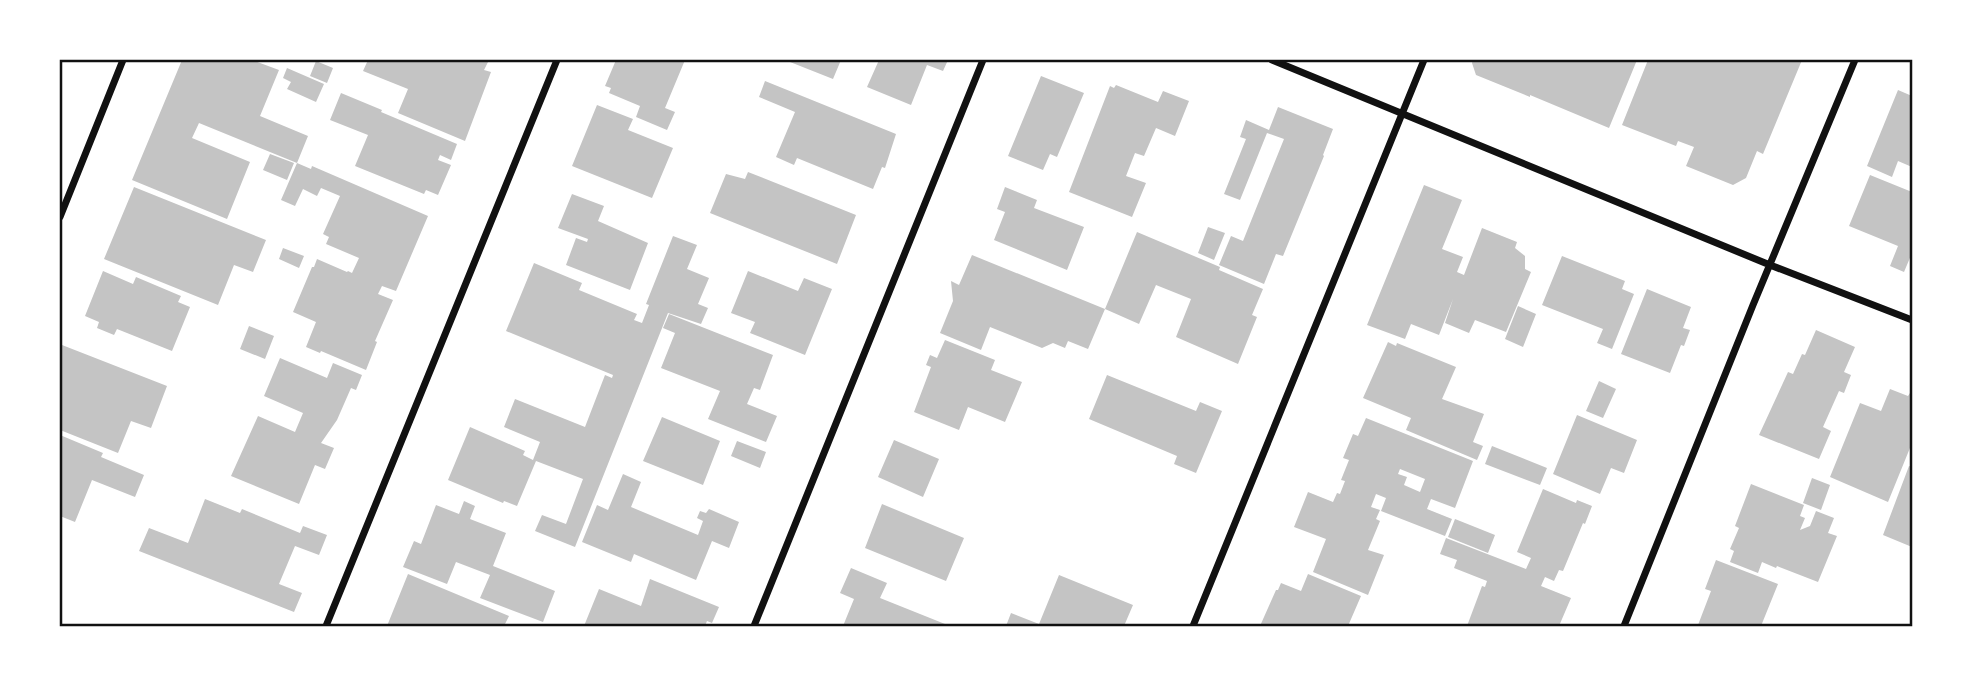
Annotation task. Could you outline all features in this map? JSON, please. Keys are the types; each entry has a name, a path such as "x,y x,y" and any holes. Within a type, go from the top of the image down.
{"street":[{"path":"60,217 123,60"},
{"path":"327,626 556,60"},
{"path":"754,626 983,60"},
{"path":"1272,60 1770,265 1913,320"},
{"path":"1193,626 1424,60"},
{"path":"1625,626 1855,60"}],"building":[{"path":"182,60 252,60 279,70 260,116 308,136 297,163 199,123 192,138 250,162 227,219 132,180"},
{"path":"368,60 489,60 484,70 491,72 465,141 398,113 408,89 363,71"},
{"path":"616,60 685,60 665,108 675,112 667,130 636,117 640,106 609,93 611,88 605,86"},
{"path":"785,60 841,60 833,79"},
{"path":"879,60 948,60 943,71 927,65 911,105 867,87"},
{"path":"1473,60 1637,60 1609,128 1476,75"},
{"path":"1648,60 1802,60 1763,154 1757,151 1746,178 1733,185 1686,166 1694,147 1678,141 1676,146 1622,125"},
{"path":"316,61 333,68 327,83 310,76"},
{"path":"287,68 324,84 316,102 287,89 291,82 283,78"},
{"path":"1041,76 1084,93 1057,157 1050,154 1043,170 1008,156"},
{"path":"765,81 896,134 885,168 882,167 873,189 797,158 794,165 776,157 795,112 759,97"},
{"path":"1116,85 1158,102 1163,91 1189,101 1175,136 1156,128 1144,156 1135,153 1126,176 1146,183 1132,217 1069,192 1110,86 1114,88"},
{"path":"1898,90 1912,96 1912,167 1898,161 1892,177 1867,166"},
{"path":"341,93 457,144 451,160 440,155 438,160 451,165 438,195 426,190 424,194 355,166 368,135 330,120"},
{"path":"597,105 633,119 628,130 673,148 652,198 572,166"},
{"path":"1278,107 1333,129 1283,256 1276,254 1264,284 1219,265 1231,236 1243,241 1284,139 1267,133 1240,200 1224,194 1246,139 1240,137 1246,120 1269,130"},
{"path":"270,154 294,163 287,180 263,170"},
{"path":"297,163 311,169 312,166 428,216 396,291 382,286 378,294 393,300 366,370 306,347 316,322 293,312 317,259 352,273 359,258 326,244 329,237 323,234 340,196 321,188 317,196 303,189 295,206 281,200"},
{"path":"748,172 856,215 837,264 710,213 726,174 745,179"},
{"path":"1870,175 1912,192 1912,253 1904,272 1890,266 1898,246 1849,226"},
{"path":"1424,185 1462,200 1442,249 1463,257 1457,272 1464,275 1482,228 1517,242 1515,248 1525,256 1525,269 1531,272 1506,332 1475,320 1469,333 1445,323 1453,299 1439,335 1411,324 1405,339 1367,325"},
{"path":"134,187 266,240 253,272 234,265 218,305 104,259"},
{"path":"1005,187 1037,200 1034,208 1084,227 1067,270 994,240 1005,212 997,209"},
{"path":"572,194 604,206 598,221 648,243 630,290 566,265 576,238 587,242 588,239 558,228"},
{"path":"1208,227 1225,233 1214,260 1198,253"},
{"path":"1137,232 1220,267 1219,270 1263,289 1252,315 1257,317 1238,364 1176,337 1191,299 1156,285 1139,324 1105,309"},
{"path":"673,236 697,245 687,269 709,278 698,304 708,308 701,324 668,313 575,547 535,531 542,515 566,524 583,479 536,461 517,506 504,501 503,503 448,480 470,427 525,451 523,455 533,460 540,442 504,427 515,399 585,427 605,375 612,378 613,375 506,331 534,263 582,283 579,290 637,314 634,320 642,323 649,305 646,304"},
{"path":"283,248 304,256 299,268 279,259"},
{"path":"972,255 1105,309 1088,349 1068,341 1065,348 1053,343 1042,348 990,327 981,350 940,333 953,301 951,281 959,285"},
{"path":"1562,256 1625,281 1622,289 1634,294 1612,349 1597,343 1603,329 1542,305"},
{"path":"103,271 133,284 136,277 181,296 178,302 190,307 172,351 117,329 114,335 97,328 99,322 85,316"},
{"path":"748,271 798,291 804,278 832,289 805,355 750,333 755,322 731,313"},
{"path":"1647,289 1691,307 1683,328 1690,330 1670,373 1621,354"},
{"path":"1518,306 1536,314 1523,347 1505,339"},
{"path":"669,314 773,355 760,390 754,388 747,404 777,416 766,442 708,419 720,391 661,368 675,333 663,328"},
{"path":"249,326 274,336 265,359 240,349"},
{"path":"1816,330 1855,347 1844,372 1851,375 1844,393 1839,391 1823,427 1831,431 1819,459 1759,435 1788,372 1793,374"},
{"path":"945,340 995,360 991,370 1022,382 1005,422 968,407 959,430 914,412 931,367 926,365 930,355 937,358"},
{"path":"1388,342 1396,346 1397,343 1456,367 1442,399 1484,414 1473,442 1483,446 1477,460 1406,430 1411,418 1363,398"},
{"path":"62,345 167,386 151,428 131,421 118,453 60,430"},
{"path":"280,358 327,378 333,363 362,375 356,390 351,388 337,420 321,443 334,448 325,469 315,465 299,504 231,476 258,416 295,432 303,413 264,396"},
{"path":"1107,375 1196,411 1200,402 1222,411 1196,473 1174,464 1177,456 1089,419"},
{"path":"1599,381 1616,389 1603,418 1586,411"},
{"path":"1890,389 1908,396 1912,394 1912,443 1888,502 1830,477 1860,403 1881,411"},
{"path":"1577,415 1637,440 1624,473 1611,468 1600,494 1553,474"},
{"path":"662,417 720,441 703,485 643,461"},
{"path":"1366,418 1473,461 1455,508 1431,499 1427,509 1452,519 1445,536 1381,511 1386,498 1376,494 1371,507 1380,510 1376,519 1380,521 1368,550 1384,555 1368,595 1313,572 1326,539 1294,527 1308,492 1333,502 1337,493 1340,494 1345,481 1341,480 1349,460 1343,458 1353,434 1358,436","holes":["1400,469 1425,479 1420,492 1404,485 1407,477 1398,474"]},
{"path":"60,435 103,453 101,457 144,475 135,497 92,480 75,522 60,516"},
{"path":"894,440 939,459 923,497 878,477"},
{"path":"737,441 766,452 760,468 731,456"},
{"path":"1492,446 1547,468 1540,485 1485,464"},
{"path":"1909,466 1912,467 1912,547 1883,535"},
{"path":"623,474 641,482 631,507 698,535 703,521 697,518 700,511 706,513 709,509 739,522 729,548 712,541 696,580 634,554 631,562 582,542 597,505 608,510"},
{"path":"1812,478 1830,485 1821,510 1803,503"},
{"path":"1751,484 1804,505 1800,516 1805,518 1800,530 1810,526 1816,511 1834,518 1828,533 1837,536 1818,582 1762,562 1758,573 1730,562 1734,551 1730,549 1739,528 1735,526"},
{"path":"1543,489 1576,503 1577,500 1592,506 1563,571 1559,570 1554,581 1545,577 1541,586 1571,598 1559,626 1467,626 1482,586 1485,587 1487,581 1454,568 1457,560 1440,554 1446,538 1526,569 1531,558 1517,552"},
{"path":"205,499 240,513 242,509 300,533 303,526 327,535 319,555 295,546 279,584 302,593 294,612 139,551 149,528 188,543"},
{"path":"464,501 475,506 470,519 506,533 493,566 555,591 543,622 480,598 490,575 456,562 447,584 403,567 414,541 421,544 436,505 459,514"},
{"path":"882,504 964,538 946,581 865,548"},
{"path":"1455,519 1495,535 1488,553 1448,537"},
{"path":"1716,560 1778,584 1761,626 1698,625 1711,591 1705,589"},
{"path":"851,568 887,583 880,598 950,626 843,626 854,599 840,593"},
{"path":"408,574 509,616 504,626 387,626"},
{"path":"1308,574 1361,596 1348,626 1260,626 1281,583 1301,591"},
{"path":"1059,575 1133,605 1124,626 1006,626 1011,613 1039,624"},
{"path":"650,579 719,607 712,623 707,621 705,626 584,626 599,589 641,606"}]}
